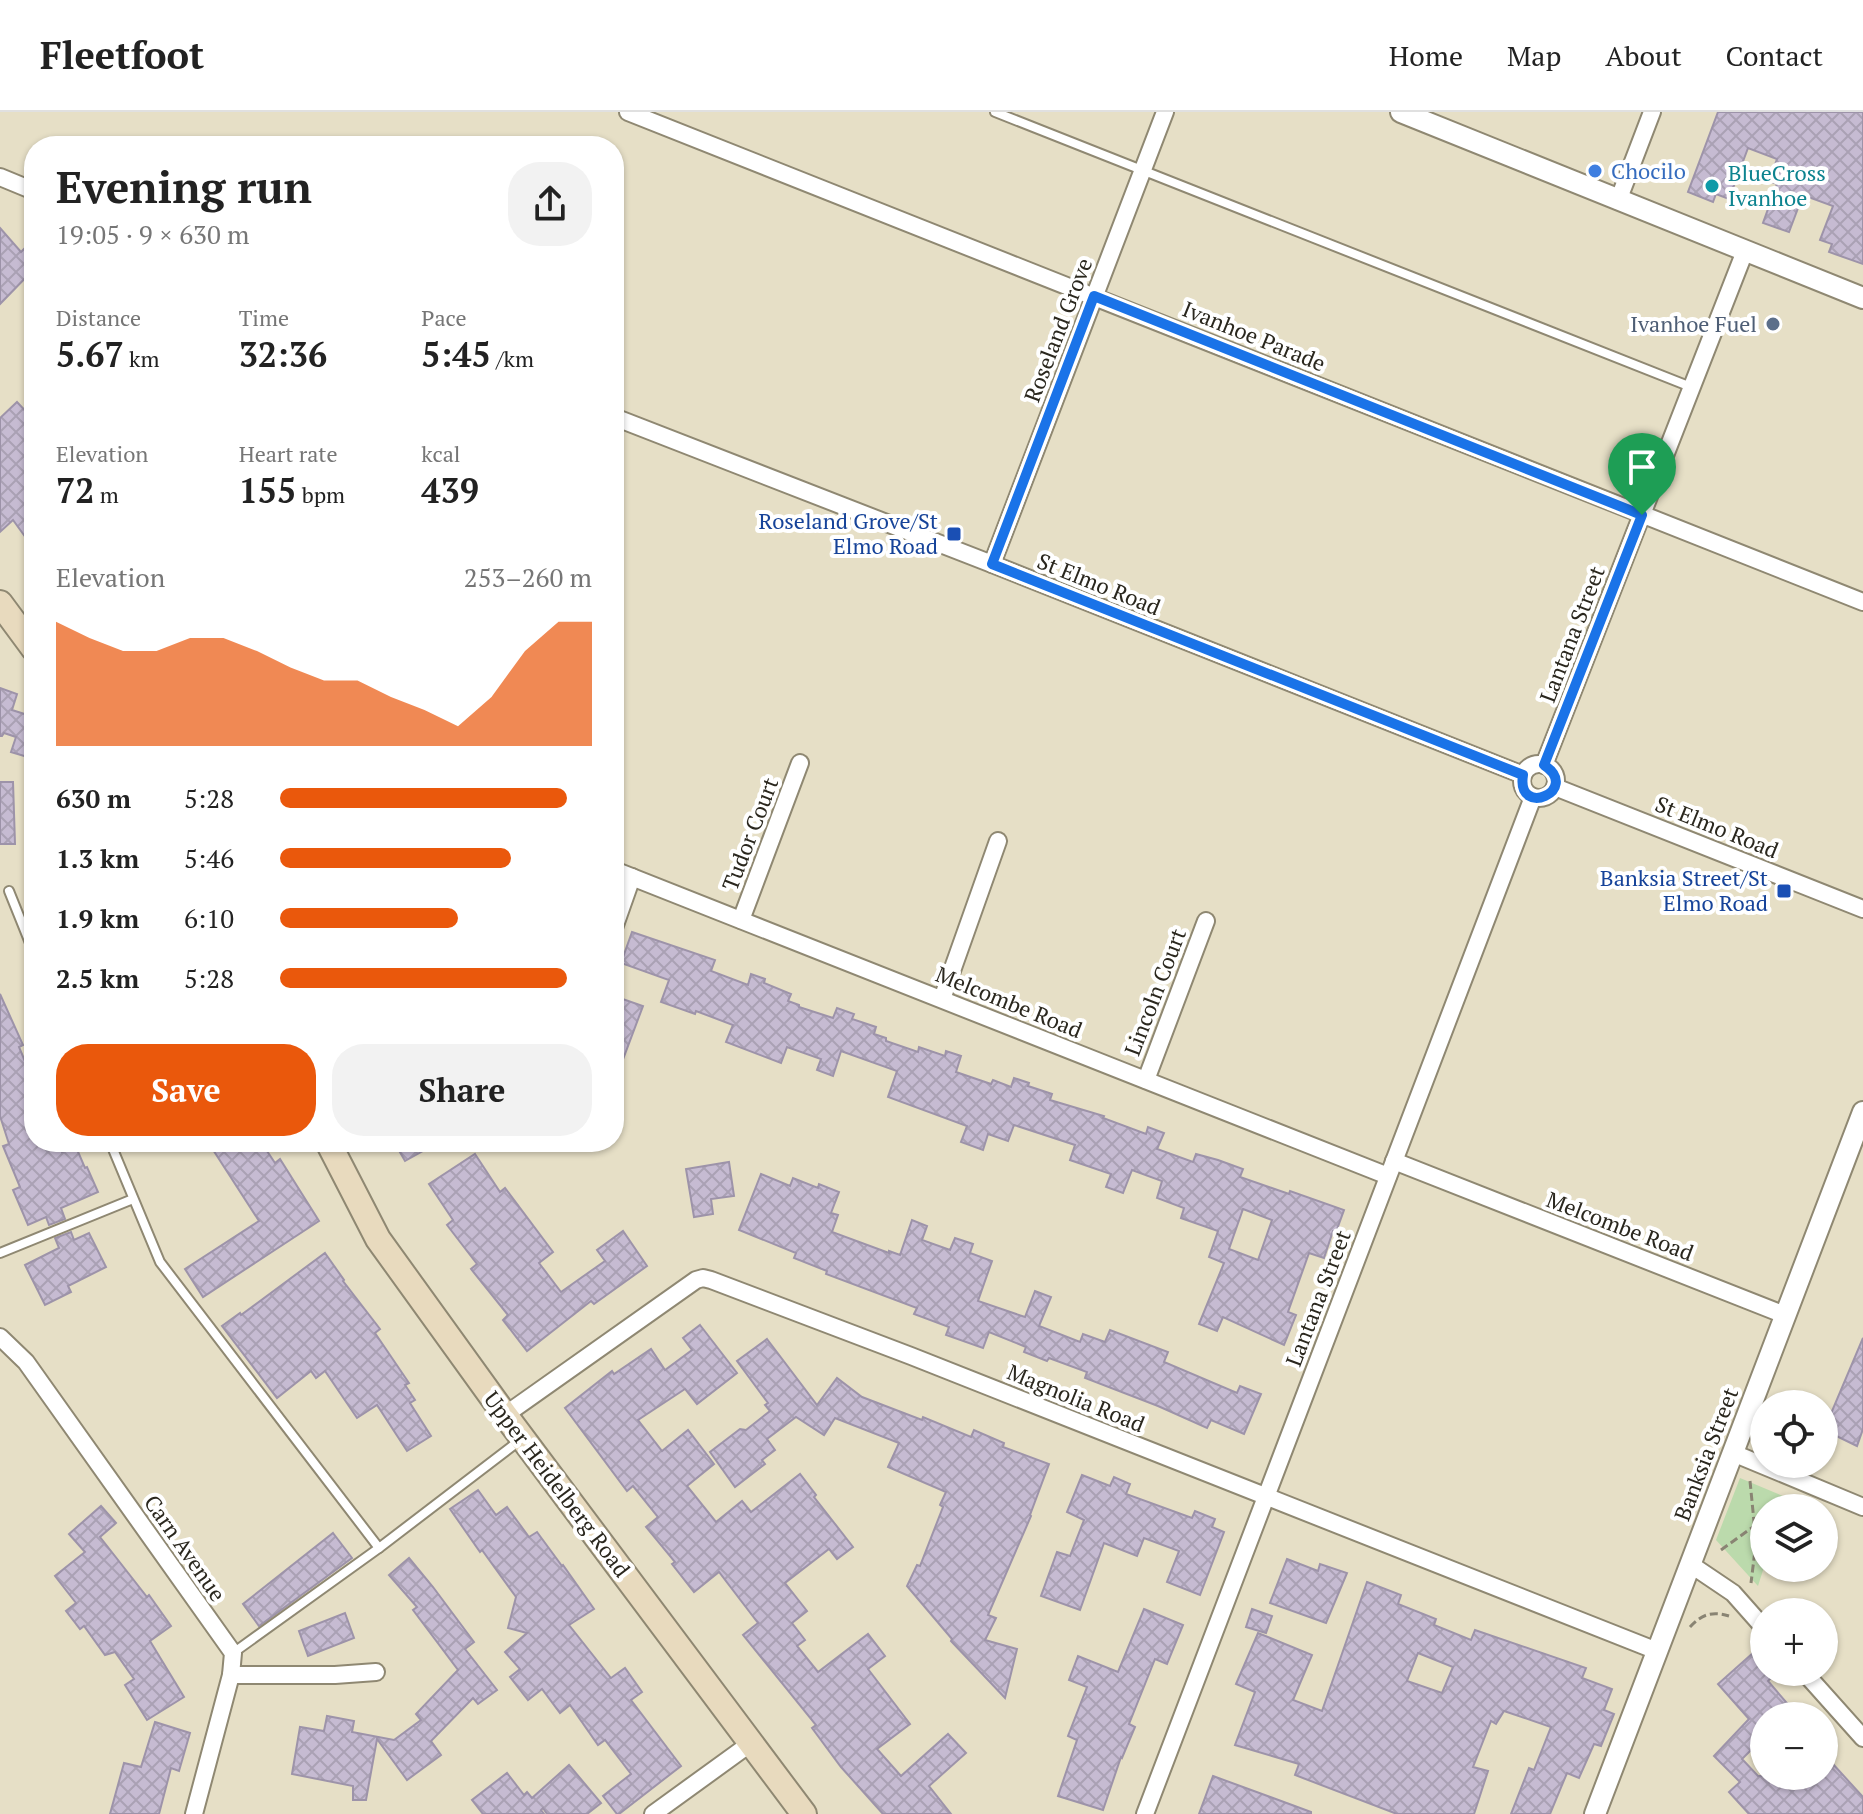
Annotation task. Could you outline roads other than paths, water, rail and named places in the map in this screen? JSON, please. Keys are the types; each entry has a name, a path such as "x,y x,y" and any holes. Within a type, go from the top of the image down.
{"main road":[{"path":"0,603 24,635"},
{"name":"Upper Heidelberg Road","path":"333,1152 378,1239 505,1415 804,1814"}],"street":[{"name":"Ivanhoe Parade","path":"628,112 1863,602"},
{"name":"Roseland Grove","path":"992,564 1165,112"},
{"path":"1401,112 1863,298"},
{"path":"1618,201 1652,112"},
{"path":"0,177 24,187"},
{"name":"Lantana Street","path":"1544,765 1745,251"},
{"name":"St Elmo Road","path":"624,421 1523,775"},
{"name":"Tudor Court","path":"741,920 800,763"},
{"path":"1534,765 1544,765 1555,776 1555,787 1543,798 1533,797 1522,786 1523,775 1534,765"},
{"name":"St Elmo Road","path":"1555,787 1863,909"},
{"name":"Lantana Street","path":"1145,1814 1533,797"},
{"path":"942,999 998,841"},
{"name":"Melcombe Road","path":"624,874 1146,1080 1785,1315"},
{"path":"624,900 632,877"},
{"name":"Lincoln Court","path":"1146,1080 1206,921"},
{"name":"Banksia Street","path":"1595,1814 1863,1112"},
{"name":"Magnolia Road","path":"505,1415 690,1284 703,1278 911,1356 1657,1651"},
{"name":"Carn Avenue","path":"0,1337 26,1362 233,1653"},
{"path":"1733,1453 1863,1507"},
{"path":"1690,1564 1733,1593 1750,1612"},
{"path":"194,1814 231,1675 233,1653"},
{"path":"231,1675 376,1672"},
{"path":"1817,1686 1863,1738"},
{"path":"653,1814 751,1743"}],"lane":[{"path":"995,112 1692,387"},
{"path":"9,891 24,928"},
{"path":"114,1152 160,1262 379,1548"},
{"path":"0,1253 133,1199"},
{"path":"233,1653 379,1548 523,1438"}],"place":[{"name":"Chocilo","path":"1595,171"},
{"name":"BlueCross Ivanhoe","path":"1712,186"},
{"name":"Ivanhoe Fuel","path":"1773,324"},
{"name":"Roseland Grove/St Elmo Road","path":"954,534"},
{"name":"Banksia Street/St Elmo Road","path":"1784,891"}]}
